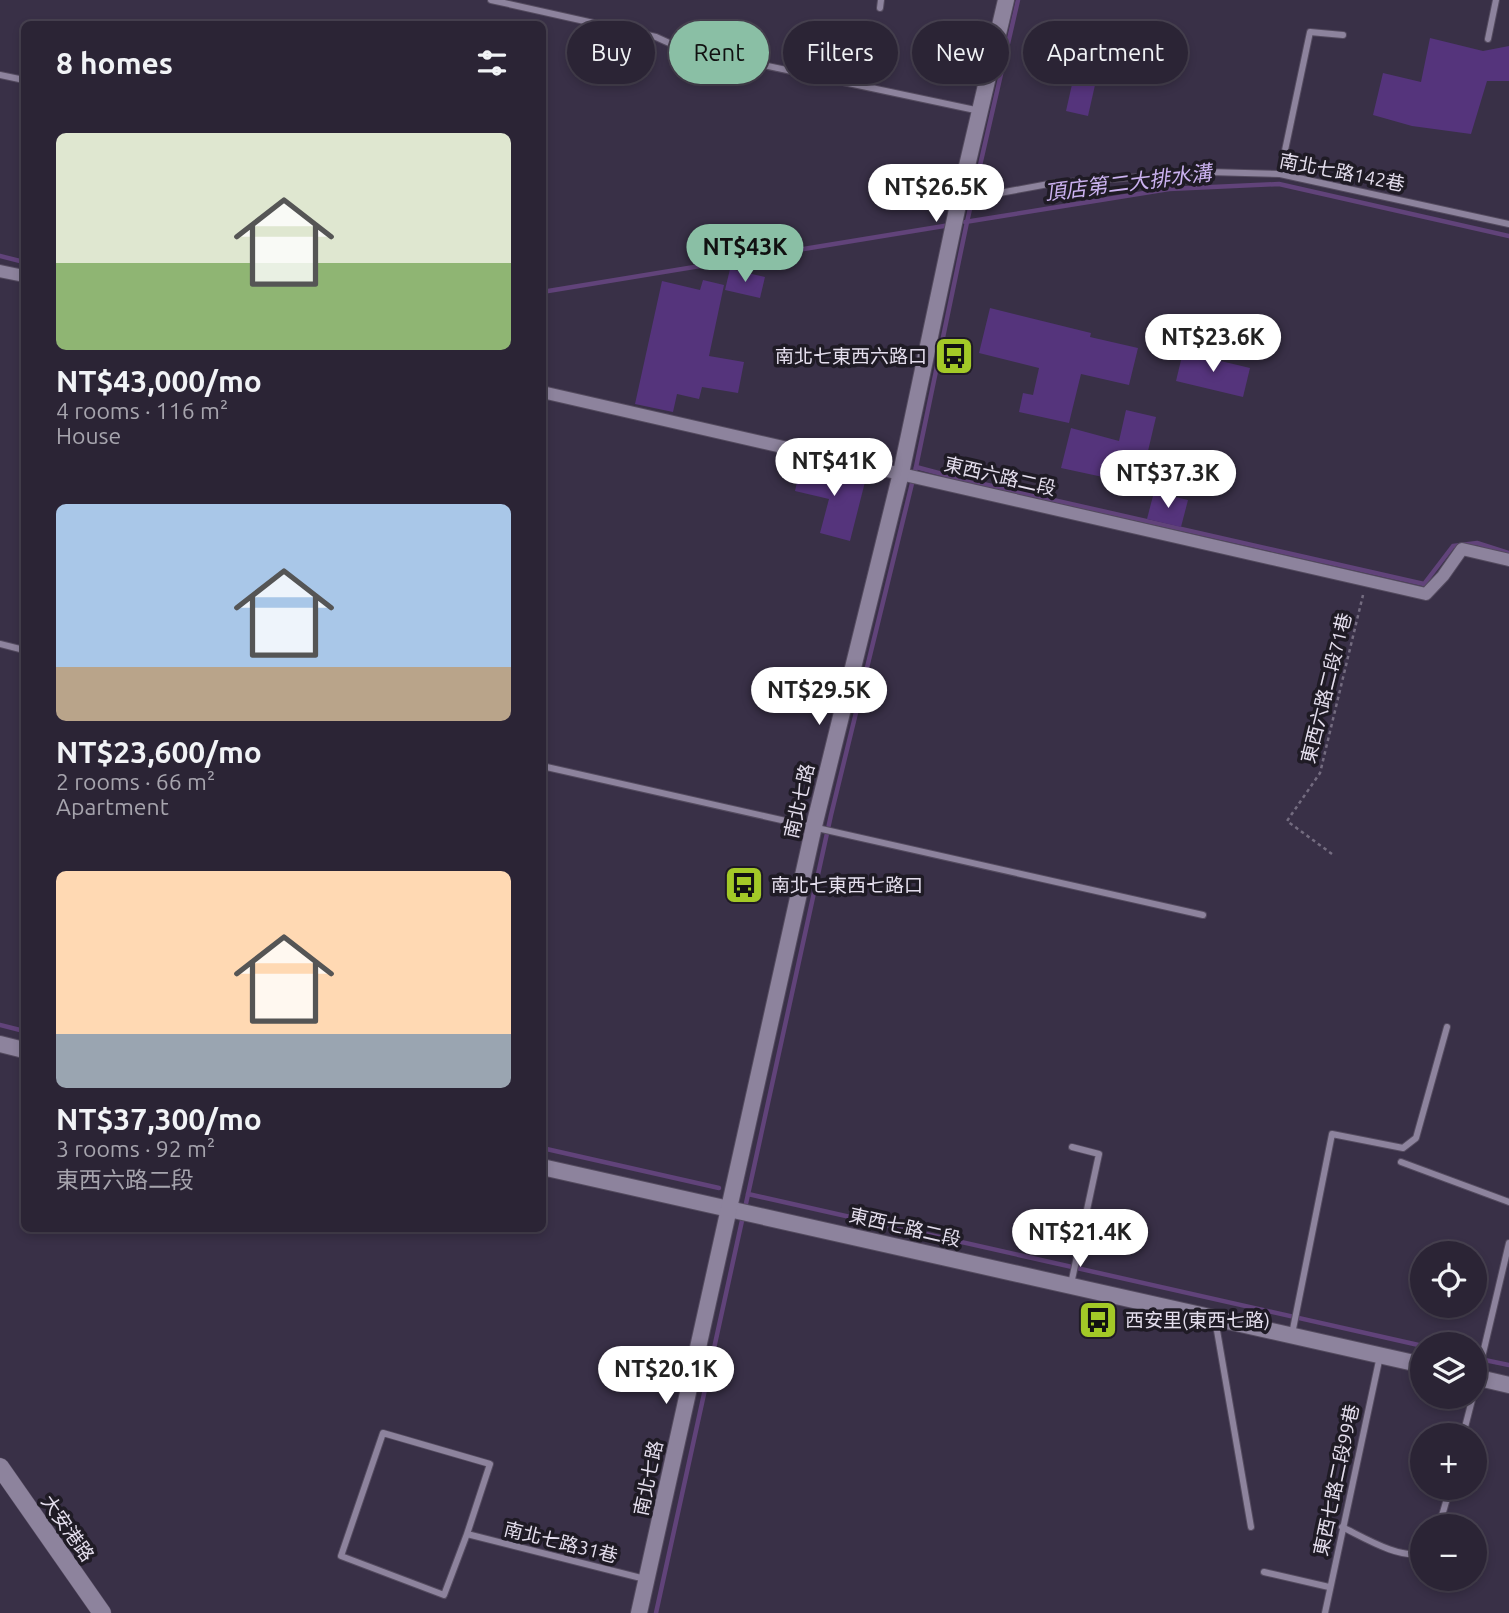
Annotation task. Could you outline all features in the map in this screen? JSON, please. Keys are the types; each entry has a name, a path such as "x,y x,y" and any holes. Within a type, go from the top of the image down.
{"main road":[{"name":"大安港路","path":"0,1466 102,1613"}],"street":[{"name":"南北七路","path":"639,1613 814,826 901,473 959,201 1006,0"},
{"path":"0,271 21,275"},
{"name":"東西六路二段","path":"546,394 1426,594 1462,549 1509,560"},
{"path":"0,1044 21,1049"},
{"name":"東西七路二段","path":"546,1168 1410,1362"},
{"path":"1487,1382 1509,1385"}],"lane":[{"path":"491,0 656,37 678,47 981,111"},
{"path":"1488,39 1496,0"},
{"path":"1280,174 1310,32 1343,35"},
{"path":"0,75 21,79"},
{"name":"南北七路142巷","path":"959,201 1054,183 1209,172 1280,174 1509,224"},
{"path":"0,644 21,649"},
{"path":"546,767 1203,915"},
{"path":"1292,1334 1332,1134 1403,1148 1416,1138 1447,1027"},
{"path":"1071,1286 1099,1154 1072,1147"},
{"path":"1401,1162 1509,1202"},
{"path":"1487,1335 1509,1243"},
{"path":"1214,1317 1251,1527"},
{"name":"東西七路二段99巷","path":"1325,1613 1380,1354"},
{"path":"383,1433 490,1464 467,1534 444,1595 341,1556 383,1433"},
{"path":"1342,1527 1386,1548 1410,1554"},
{"name":"南北七路31巷","path":"467,1534 647,1579"},
{"path":"1264,1572 1329,1587"}],"path":[{"name":"東西六路二段71巷","path":"1332,854 1287,821 1320,773 1367,582"}],"building":[{"path":"1430,38 1483,51 1509,46 1509,81 1487,81 1471,134 1412,126 1373,115 1383,73 1421,82"},
{"path":"1072,84 1095,85 1088,116 1066,111"},
{"path":"730,269 765,277 760,298 725,290"},
{"path":"703,280 724,285 709,356 744,362 738,393 702,387 699,399 677,394 673,412 635,404 662,281 700,290"},
{"path":"990,308 1091,333 1090,337 1138,348 1129,385 1081,374 1069,423 1019,412 1023,393 1033,395 1039,368 979,353"},
{"path":"1183,352 1250,368 1243,397 1176,381"},
{"path":"1126,410 1156,417 1140,485 1061,468 1071,428 1119,441"},
{"path":"801,464 866,478 850,541 820,533 829,499 795,491"},
{"path":"1154,492 1188,500 1181,527 1147,519"}],"waterway":[{"path":"745,1208 831,815 916,467 967,222 1018,0"},
{"name":"頂店第二大排水溝","path":"965,222 1169,189 1279,184 1509,236"},
{"name":"頂店第二大排水溝","path":"546,291 950,225"},
{"name":"頂店第二大排水溝","path":"0,256 21,261"},
{"path":"916,467 1424,584 1453,546 1477,543 1509,553"},
{"path":"0,1025 21,1030"},
{"path":"546,1149 719,1188"},
{"path":"748,1194 1410,1343"},
{"path":"656,1613 743,1216"},
{"path":"1487,1360 1509,1365"}],"place":[{"name":"南北七東西六路口","path":"954,356"},
{"name":"南北七東西七路口","path":"744,885"},
{"name":"西安里(東西七路)","path":"1098,1320"}]}
